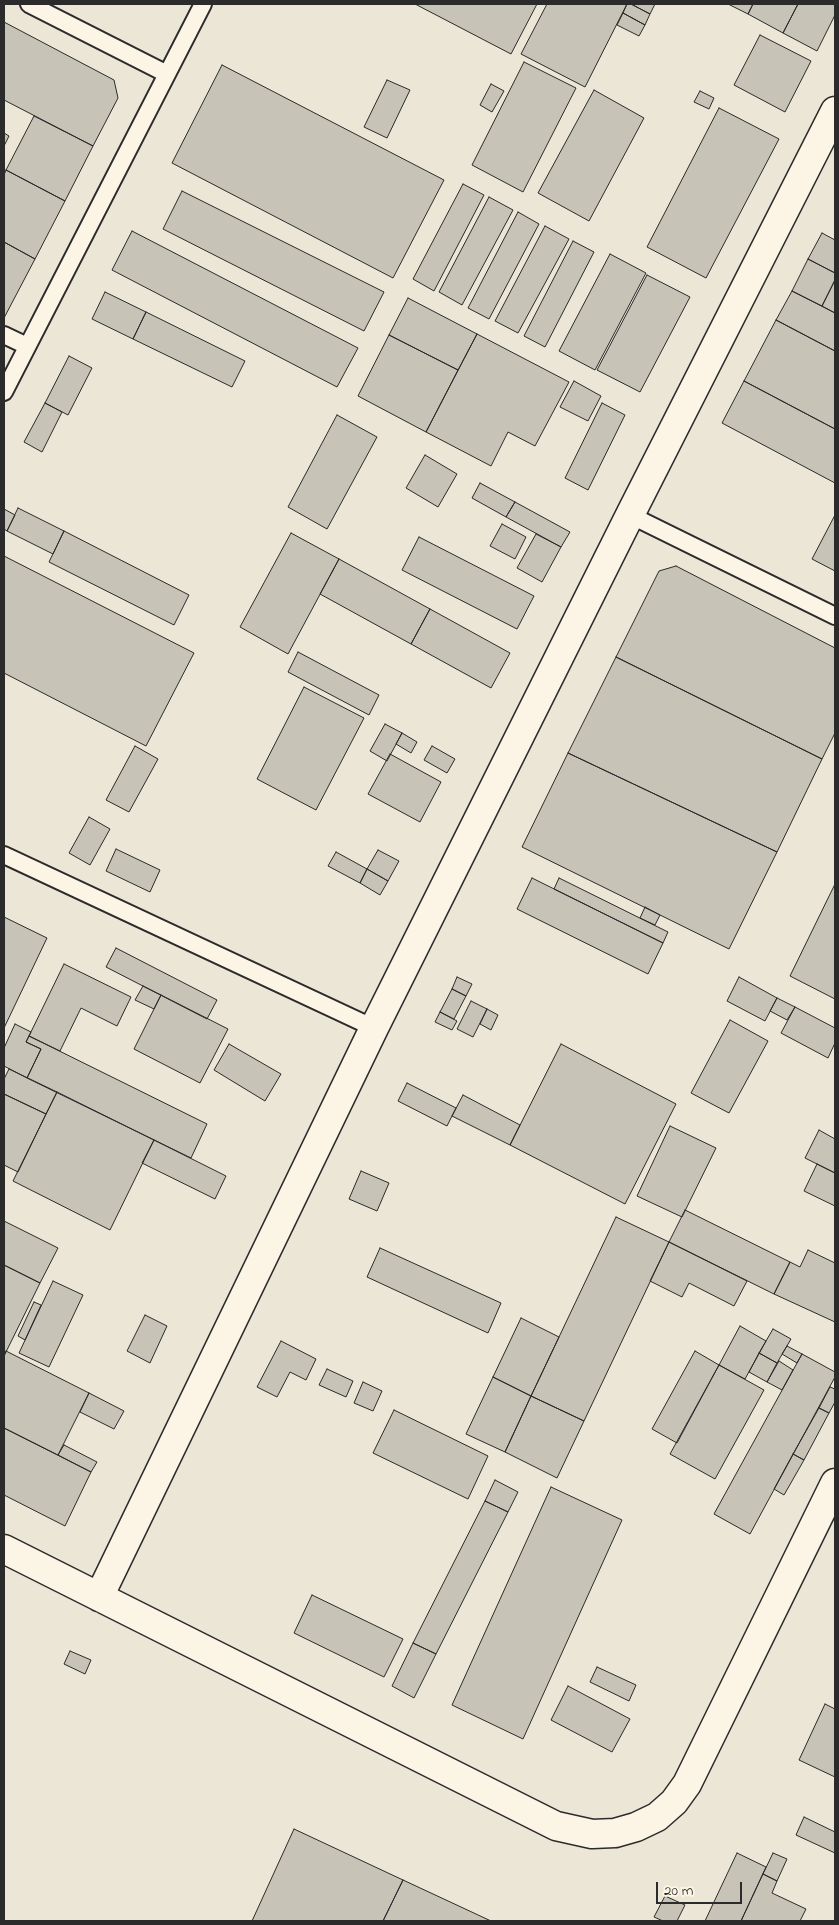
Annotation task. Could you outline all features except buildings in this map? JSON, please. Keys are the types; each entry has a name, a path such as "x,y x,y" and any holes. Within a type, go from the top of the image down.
{"street":[{"path":"99,1597 374,1028 630,515 835,111"},
{"path":"4,1549 556,1826 592,1834 614,1833 636,1828 656,1817 674,1802 687,1784 835,1482"}],"lane":[{"path":"29,4 166,74"},
{"path":"4,392 203,4"},
{"path":"4,335 27,346"},
{"path":"630,515 835,616"},
{"path":"4,855 374,1028"}],"shaded area":[{"path":"4,4 835,4 835,1921 4,1921"}]}
